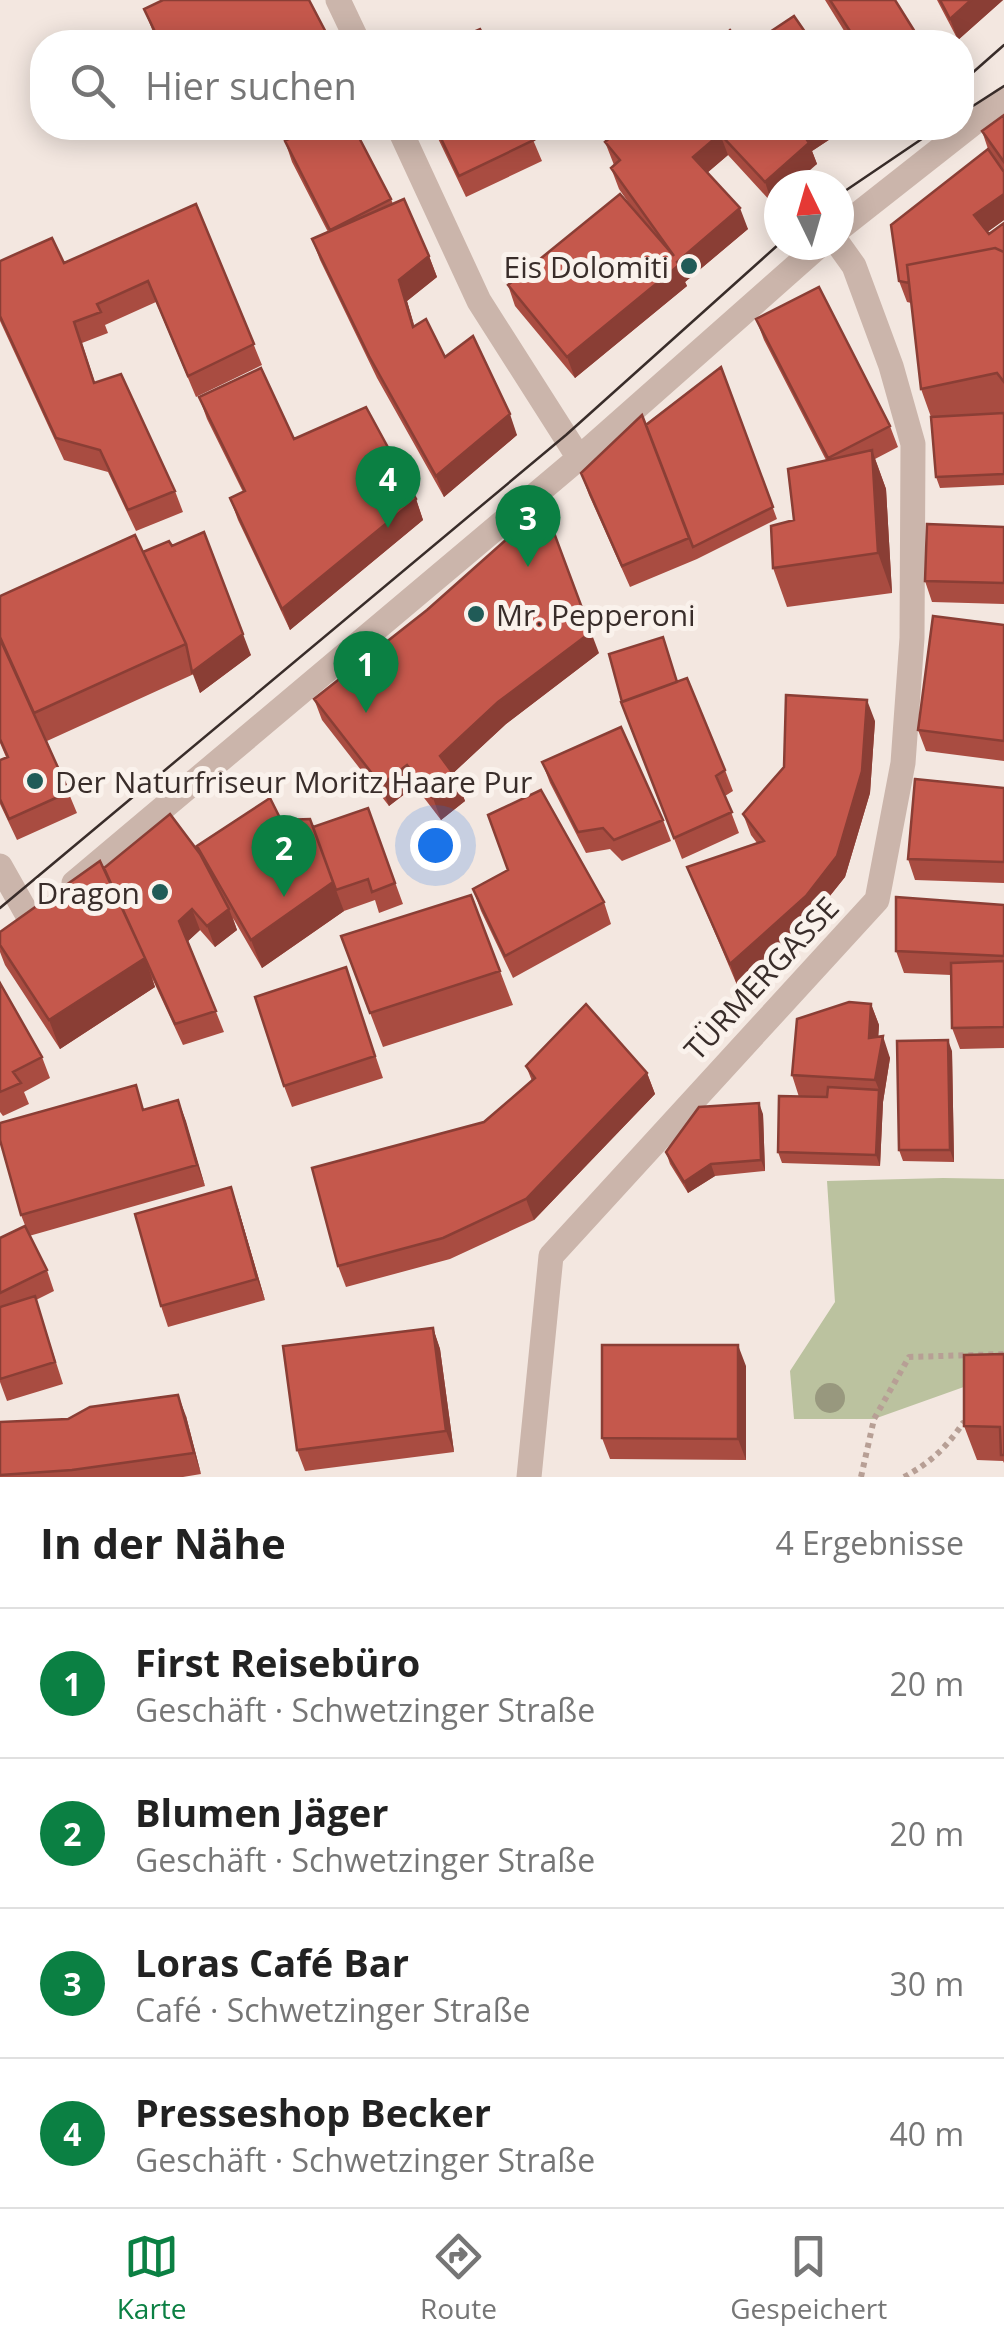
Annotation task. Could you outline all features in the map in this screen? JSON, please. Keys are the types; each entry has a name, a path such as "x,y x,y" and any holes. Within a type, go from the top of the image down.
{"street":[{"path":"338,0 352,30"},
{"path":"974,123 1004,99"},
{"path":"404,140 478,301 579,458"},
{"path":"854,217 952,140"},
{"path":"0,866 38,913 579,458 803,260"},
{"name":"TÜRMERGASSE","path":"529,1477 550,1256 876,900 903,763 912,638 914,444 891,366 850,260"}],"path":[{"path":"860,1477 874,1419 909,1357 1004,1354"},
{"path":"904,1477 947,1447 964,1423 976,1422"}],"green space":[{"path":"1004,1179 1004,1383 975,1383 874,1419 794,1419 790,1371 835,1302 827,1181"}],"building":[{"path":"163,0 309,0 325,30 154,30 144,9"},
{"path":"830,0 895,0 914,30 849,30"},
{"path":"940,0 971,0 950,19"},
{"path":"794,16 804,30 773,30"},
{"path":"1004,115 1004,162 982,131"},
{"path":"360,140 391,199 330,230 285,141"},
{"path":"442,140 534,140 459,176"},
{"path":"607,140 713,140 693,157 740,208 677,262 679,265 567,357 508,285 620,194 674,256 611,168 620,160 605,142"},
{"path":"726,140 807,140 809,143 779,170 764,170 764,181"},
{"path":"988,149 1004,172 1004,194 974,215 989,234 1004,223 1004,252 995,248 907,265 909,283 899,281 891,225"},
{"path":"404,199 429,256 399,280 413,327 426,319 445,357 473,336 510,414 436,476 369,356 312,239"},
{"path":"196,204 254,344 188,376 148,281 97,304 101,312 74,322 94,383 121,374 175,491 128,510 100,450 56,438 0,316 0,261 52,238 64,263"},
{"path":"995,248 1004,252 1004,382 997,373 921,389 907,265"},
{"path":"819,287 890,426 828,458 756,319"},
{"path":"721,367 773,507 693,547 646,425"},
{"path":"261,368 294,439 366,407 416,499 282,609 230,498 245,491 199,397"},
{"path":"1004,413 1004,474 936,477 931,417"},
{"path":"642,415 689,538 622,566 581,473"},
{"path":"872,450 878,553 773,568 771,526 794,520 788,469"},
{"path":"544,506 591,632 498,702 440,756 457,779 433,798 407,765 381,785 314,699 427,610"},
{"path":"927,524 1004,527 1004,583 925,581"},
{"path":"204,532 243,634 192,672 186,644 143,552 169,541 172,546"},
{"path":"135,535 186,644 34,713 0,637 0,596"},
{"path":"933,616 1004,625 1004,741 918,730"},
{"path":"663,637 677,682 622,702 609,654"},
{"name":"Der Naturfriseur Moritz Haare Pur","path":"0,639 69,792 9,819 0,799 0,760 8,757 0,739"},
{"path":"687,678 725,770 716,776 732,812 674,838 621,702"},
{"path":"786,695 867,700 862,771 837,856 806,896 730,964 687,867 764,841 743,814 784,767"},
{"path":"621,727 663,820 614,840 603,828 578,832 542,762"},
{"path":"915,779 1004,788 1004,862 908,859"},
{"path":"541,790 604,902 505,956 473,889 508,870 488,815"},
{"path":"270,798 281,820 310,819 333,882 251,940 197,846"},
{"path":"368,808 395,883 372,892 368,879 336,890 313,827"},
{"path":"170,814 200,854 229,909 207,926 192,909 179,921 216,1011 175,1024 104,868"},
{"path":"100,861 145,958 49,1020 0,945 0,932"},
{"path":"471,895 500,971 370,1013 341,936"},
{"path":"896,897 1004,905 1004,956 896,951"},
{"path":"1004,961 1004,1027 952,1028 951,963"},
{"path":"346,967 375,1056 284,1086 255,997"},
{"path":"0,983 42,1057 13,1072 21,1083 0,1092"},
{"path":"849,1002 871,1004 869,1038 883,1036 875,1080 792,1075 797,1019"},
{"path":"586,1004 647,1073 526,1199 443,1238 338,1266 312,1168 484,1122 535,1078 526,1066"},
{"path":"948,1040 950,1150 899,1150 897,1041"},
{"path":"136,1085 143,1110 178,1100 197,1165 21,1215 0,1140 0,1123"},
{"path":"828,1087 879,1090 876,1155 778,1152 779,1096 827,1097"},
{"path":"759,1103 761,1160 711,1164 684,1182 666,1152 699,1107"},
{"path":"231,1187 257,1279 161,1306 135,1214"},
{"path":"25,1226 47,1270 0,1293 0,1238"},
{"path":"35,1296 55,1362 0,1379 0,1307"},
{"path":"433,1328 446,1431 297,1450 283,1346"},
{"path":"602,1345 738,1345 738,1439 602,1438"},
{"path":"1004,1354 1001,1455 1000,1427 964,1426 964,1355"},
{"path":"178,1395 194,1453 72,1470 0,1475 0,1422 68,1419 90,1407"}],"tram line":[{"path":"974,71 1004,45"},
{"path":"974,105 1004,86"},
{"path":"854,185 920,140"},
{"path":"0,908 566,435 764,257"}],"place":[{"name":"Eis Dolomiti","path":"689,266"},
{"name":"Presseshop Becker","path":"388,528"},
{"name":"Loras Café Bar","path":"528,567"},
{"name":"Mr. Pepperoni","path":"476,614"},
{"name":"First Reisebüro","path":"366,713"},
{"name":"Der Naturfriseur Moritz Haare Pur","path":"35,781"},
{"name":"Dragon","path":"160,892"},
{"name":"Blumen Jäger","path":"284,897"}]}
